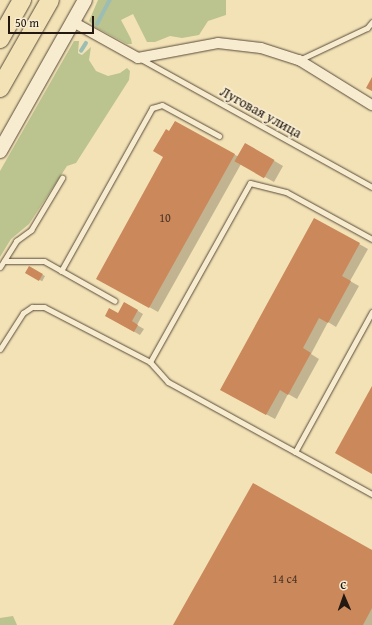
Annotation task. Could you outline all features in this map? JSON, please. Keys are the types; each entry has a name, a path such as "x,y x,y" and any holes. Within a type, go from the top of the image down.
{"highway":[{"path":"0,39 22,0"},
{"path":"0,88 50,0"}],"main road":[{"path":"0,151 85,0"}],"street":[{"path":"73,22 138,58 218,43 261,48 299,60 372,105"}],"lane":[{"path":"299,60 366,28 372,22"},
{"name":"Луговая улица","path":"138,58 372,187"},
{"path":"61,271 152,108 162,105 219,136"},
{"path":"0,268 16,241 31,230 62,178"},
{"path":"150,362 250,183 286,192 372,239"},
{"path":"4,261 44,261 115,301"},
{"path":"0,349 23,313 32,307 44,306 150,362 168,382 372,494"},
{"path":"295,452 372,312"}],"green space":[{"path":"98,0 226,0 226,15 208,21 199,35 182,38 170,36 155,42 147,42 133,14 121,20 131,39 132,44 127,44 95,27 89,21"},
{"path":"74,41 79,41 78,53 82,55 91,47 89,60 96,71 108,76 120,73 127,68 130,71 129,80 76,163 67,166 29,224 11,239 0,257 0,171"},
{"path":"13,616 17,625 0,625 0,618"}],"building":[{"path":"372,77 372,91 366,88"},
{"path":"175,121 235,154 149,308 96,279 163,157 153,151 166,129 169,131"},
{"path":"245,143 274,160 264,178 234,161"},
{"path":"314,218 360,243 342,276 351,281 328,323 319,318 303,348 311,353 288,395 280,390 266,415 220,390"},
{"path":"29,266 43,274 39,281 25,273"},
{"path":"124,302 138,310 132,321 138,325 134,332 105,316 109,308 118,313"},
{"path":"372,386 372,474 335,453"},
{"path":"253,483 372,550 372,608 363,625 173,625"}],"waterway":[{"path":"97,24 110,0"},
{"path":"81,51 86,43"}]}
